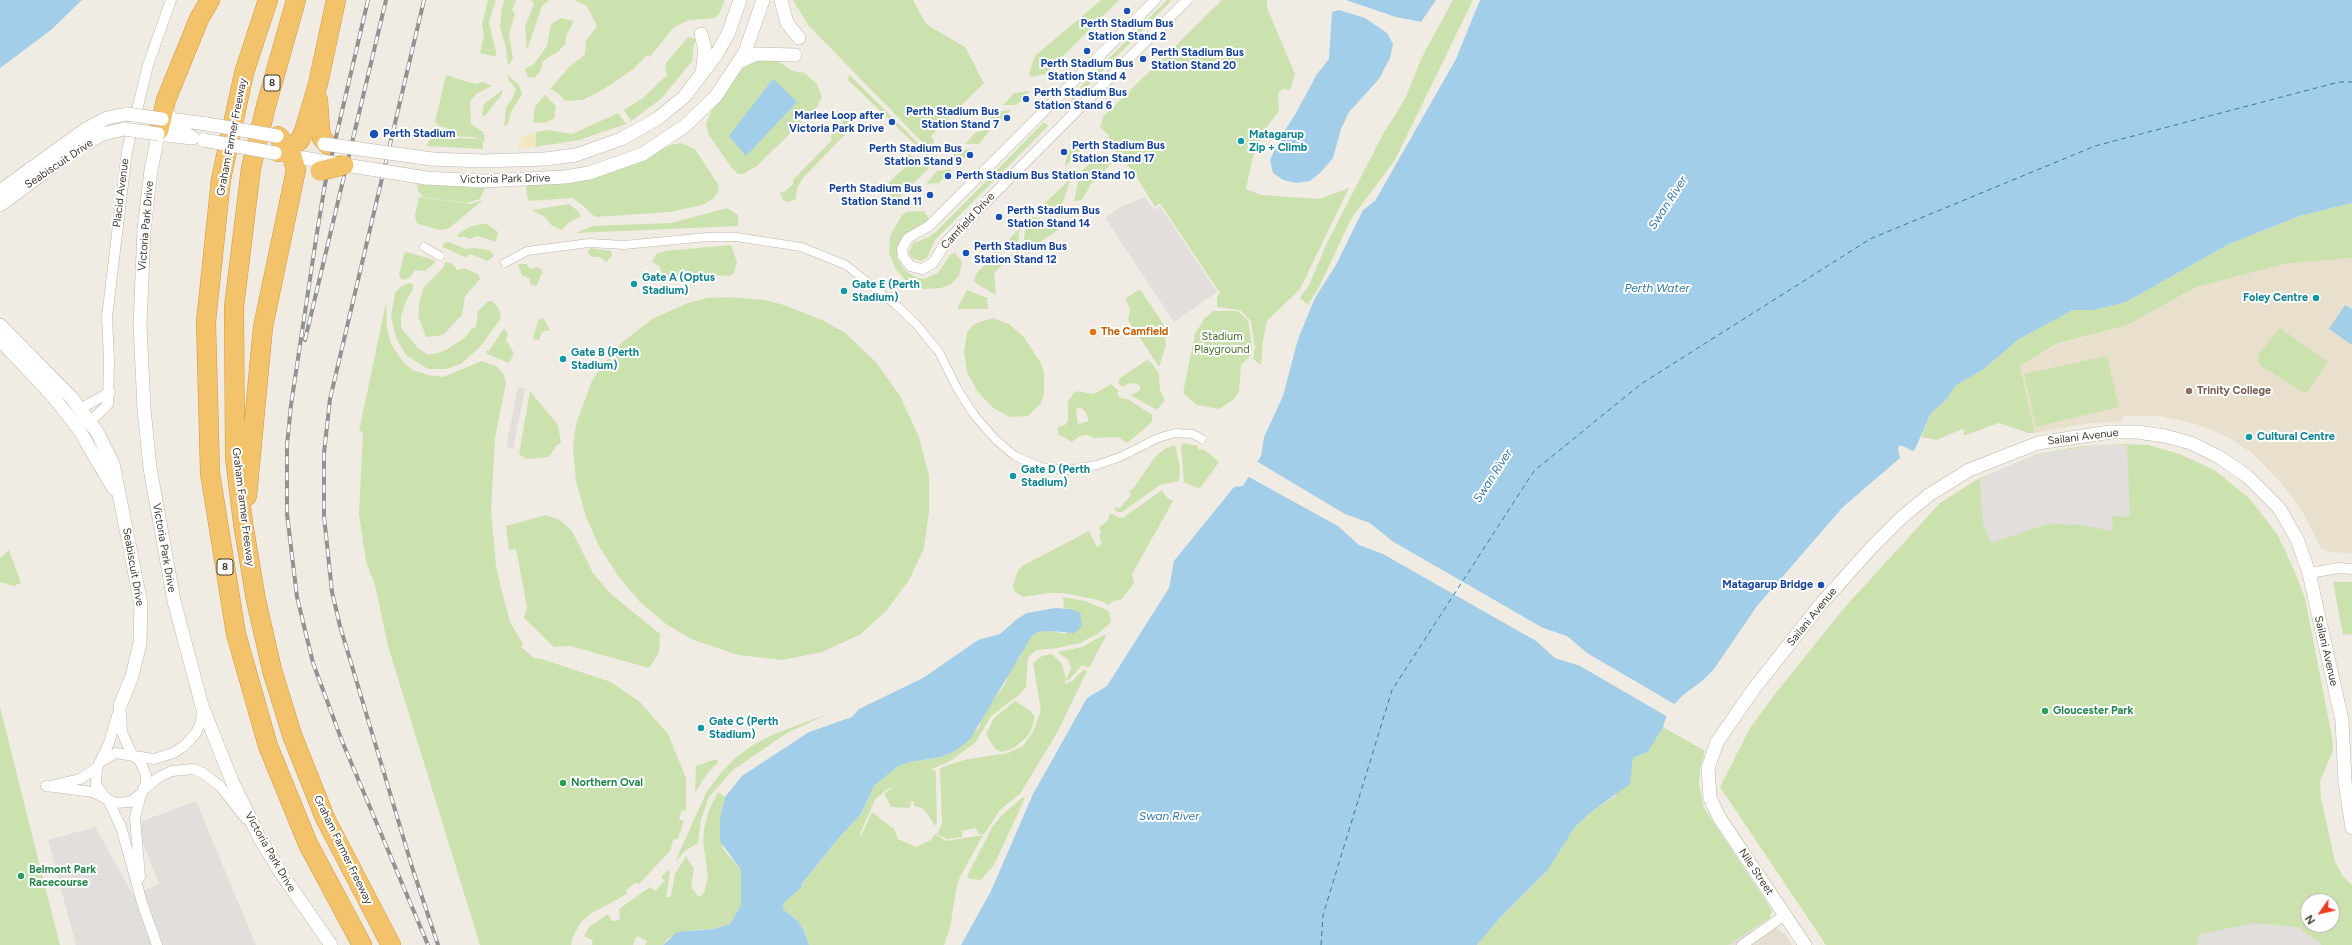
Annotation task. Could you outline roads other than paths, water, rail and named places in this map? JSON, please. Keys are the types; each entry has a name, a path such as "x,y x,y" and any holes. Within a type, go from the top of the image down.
{"highway":[{"path":"162,126 166,100 199,19 210,0"},
{"name":"Graham Farmer Freeway","path":"268,0 244,72 221,179 206,322 210,473 236,634 268,746 308,844 362,945"},
{"name":"Graham Farmer Freeway","path":"296,0 250,168 234,307 235,457 243,523 256,600 272,670 292,735 325,818 391,945"},
{"path":"243,523 252,455 263,327 296,170 287,147 318,84 336,0"},
{"path":"292,189 309,175 324,152 320,129 318,84"},
{"path":"324,152 344,165"}],"street":[{"name":"Placid Avenue","path":"110,392 107,316 126,155 148,65 171,0"},
{"name":"Victoria Park Drive","path":"162,126 198,139 324,152 482,162 530,161 576,155 621,139 644,127 673,106 702,76 728,34 740,0"},
{"name":"Victoria Park Drive","path":"344,165 426,178 482,181 530,180 589,173 612,166 659,144 702,111 729,79 738,64 752,34 763,0"},
{"path":"781,0 787,23 799,38"},
{"name":"Camfield Drive","path":"1155,0 929,226 908,238 902,250 903,256 910,266 922,269 933,263 946,242 1187,0"},
{"path":"701,34 705,49 702,76"},
{"path":"738,64 744,58 756,54 795,55"},
{"name":"Seabiscuit Drive","path":"0,191 86,129 107,118 127,114 198,139"},
{"name":"Victoria Park Drive","path":"162,126 185,120 207,124 287,147 324,152"},
{"name":"Victoria Park Drive","path":"162,126 144,229 140,325 144,409 150,468 174,601 202,706 232,781 259,837 281,874 331,945"},
{"name":"Seabiscuit Drive","path":"0,205 72,152 103,134 124,129 162,126"},
{"path":"505,263 527,251 589,243 624,245 707,237 736,237 801,247 846,265 916,324 939,352 958,390 975,416 995,439 1015,456 1040,467 1067,470 1097,466 1120,457 1158,438 1175,433 1193,434 1202,440"},
{"path":"424,247 440,256"},
{"name":"Seabiscuit Drive","path":"0,325 71,397 90,422 113,464 132,552 141,604 140,643 132,676 120,706"},
{"name":"Seabiscuit Drive","path":"0,340 51,394 78,428 119,497"},
{"path":"80,409 110,392"},
{"path":"90,422 108,404 110,392"},
{"name":"Sailani Avenue","path":"1710,798 1708,768 1717,742 1753,690 1820,605 1886,532 1917,504 1943,485 1969,470 2038,443 2110,432 2137,432 2165,436 2191,443 2219,457 2247,476 2265,492 2278,508 2297,539 2309,573 2342,720 2345,782 2352,828"},
{"path":"2309,573 2339,568 2352,569"},
{"path":"120,706 122,732 133,755 144,767 146,782 135,818 143,906"},
{"path":"120,706 99,764 96,785 107,799 121,827 143,906 157,945"},
{"path":"202,706 201,722 196,733 173,753 154,759 116,752 80,779 46,786 92,792 107,799 123,803 136,798 159,777 172,771 193,769 203,773 221,787 259,837"},
{"name":"Nile Street","path":"1710,798 1719,817 1805,945"},
{"path":"1742,945 1785,915"}],"water":[{"path":"0,0 82,0 51,30 0,68"},
{"path":"1346,0 1436,0 1421,22 1396,17"},
{"name":"Perth Water","path":"1480,0 2352,0 2352,203 2300,216 2229,244 2126,302 2094,310 2073,310 2019,339 1984,369 1955,386 1947,399 1931,413 1915,449 1913,451 1900,445 1898,448 1900,458 1843,507 1757,606 1714,669 1702,681 1683,695 1668,711 1663,727 1648,752 1633,758 1630,784 1591,812 1575,827 1547,871 1500,918 1477,945 961,945 991,891 1033,794 1087,698 1107,686 1169,588 1174,561 1234,487 1243,486 1261,456 1264,437 1283,396 1298,339 1315,298 1337,263 1363,210 1375,201 1456,59"},
{"path":"1339,10 1365,18 1387,33 1393,44 1390,58 1379,79 1349,112 1341,129 1333,158 1320,173 1310,181 1296,183 1283,180 1273,173 1270,160 1280,138 1296,113 1317,74 1329,59 1332,12"},
{"path":"773,79 797,102 746,156 729,136"},
{"path":"2345,305 2352,309 2352,345 2329,329"},
{"path":"1055,608 1070,609 1080,613 1082,624 1079,629 1074,633 1050,631 1038,632 1032,636 970,739 955,751 941,757 910,762 898,766 874,786 861,814 836,841 801,885 801,888 783,903 783,909 798,921 804,931 809,945 663,945 677,932 713,929 730,924 741,905 741,870 720,841 720,819 725,797 742,776 809,732 852,717 859,709 923,678 978,640 1000,634 1017,619 1027,613"}],"railway":[{"path":"368,0 325,184 316,239 291,405 287,445 287,514 297,597 313,663 342,741 428,945"},
{"path":"305,340 386,0"},
{"path":"424,0 330,399 324,453 324,516 332,592 340,626 413,870 438,945"}],"place":[{"name":"Perth Stadium Bus Station Stand 2","path":"1127,11"},
{"name":"Perth Stadium Bus Station Stand 4","path":"1087,51"},
{"name":"Perth Stadium Bus Station Stand 20","path":"1143,59"},
{"name":"Perth Stadium Bus Station Stand 6","path":"1026,99"},
{"name":"Perth Stadium Bus Station Stand 7","path":"1007,118"},
{"name":"Marlee Loop after Victoria Park Drive","path":"892,122"},
{"name":"Perth Stadium","path":"374,134"},
{"name":"Matagarup Zip + Climb","path":"1241,141"},
{"name":"Perth Stadium Bus Station Stand 17","path":"1064,152"},
{"name":"Perth Stadium Bus Station Stand 9","path":"970,155"},
{"name":"Perth Stadium Bus Station Stand 10","path":"948,176"},
{"name":"Perth Stadium Bus Station Stand 11","path":"930,195"},
{"name":"Perth Stadium Bus Station Stand 14","path":"999,217"},
{"name":"Perth Stadium Bus Station Stand 12","path":"966,253"},
{"name":"Gate A (Optus Stadium)","path":"634,284"},
{"name":"Gate E (Perth Stadium)","path":"844,291"},
{"name":"Foley Centre","path":"2316,298"},
{"name":"The Camfield","path":"1093,332"},
{"name":"Gate B (Perth Stadium)","path":"563,359"},
{"name":"Trinity College","path":"2189,391"},
{"name":"Cultural Centre","path":"2249,437"},
{"name":"Gate D (Perth Stadium)","path":"1013,476"},
{"name":"Matagarup Bridge","path":"1821,585"},
{"name":"Gloucester Park","path":"2045,711"},
{"name":"Gate C (Perth Stadium)","path":"701,728"},
{"name":"Northern Oval","path":"563,783"},
{"name":"Belmont Park Racecourse","path":"21,876"}],"water label":[{"name":"Swan River","path":"1668,203"},
{"name":"Swan River","path":"1493,476"},
{"name":"Swan River","path":"1169,816"}],"park label":[{"name":"Stadium Playground","path":"1222,343"}]}
